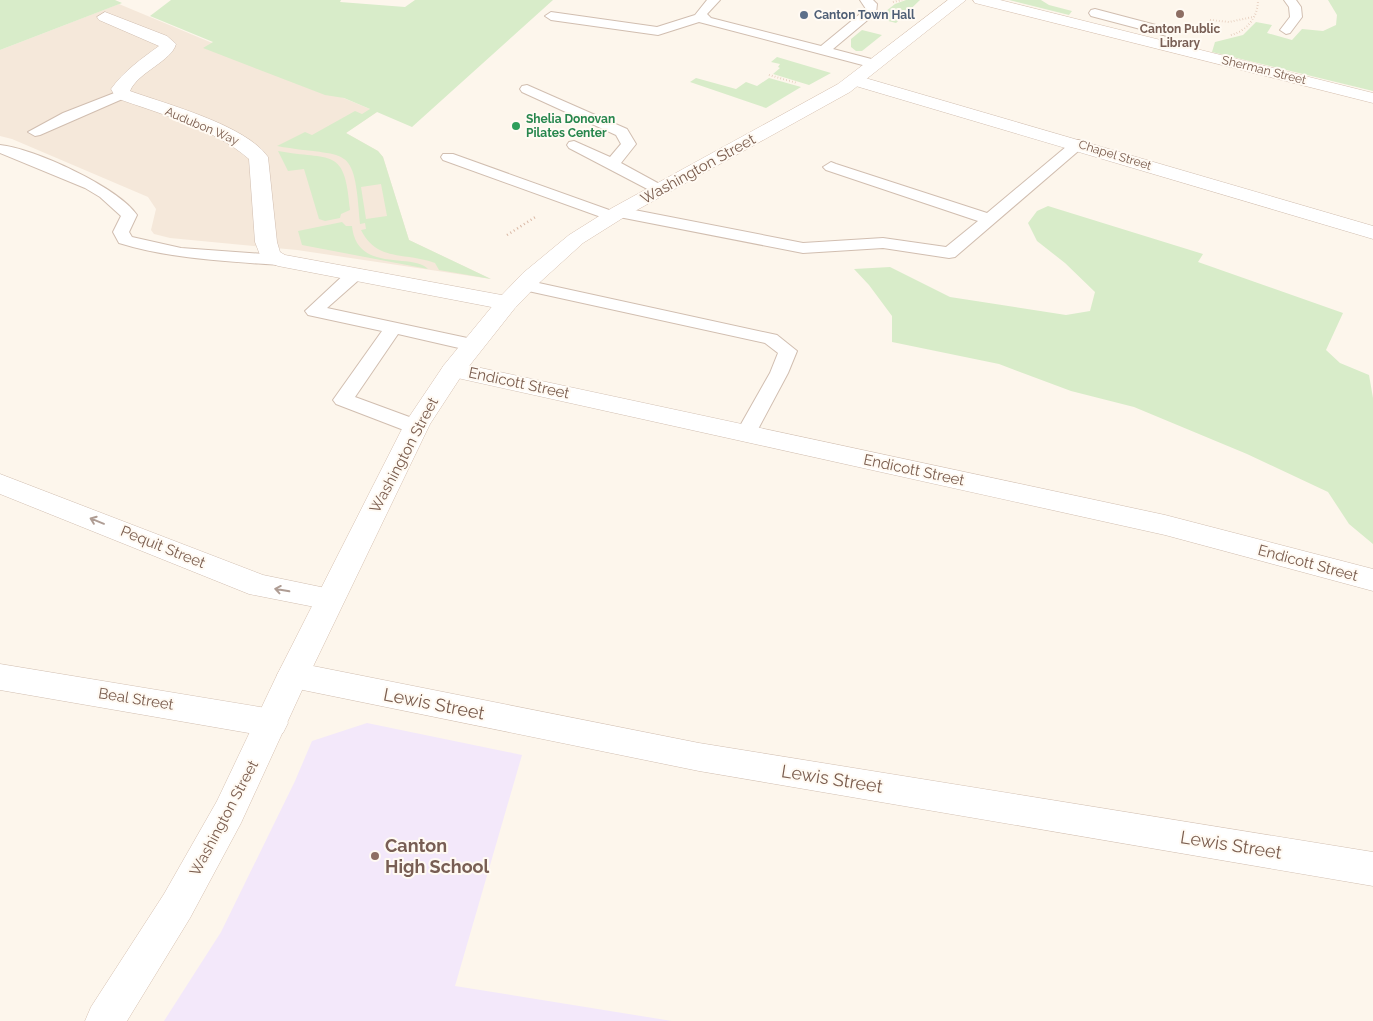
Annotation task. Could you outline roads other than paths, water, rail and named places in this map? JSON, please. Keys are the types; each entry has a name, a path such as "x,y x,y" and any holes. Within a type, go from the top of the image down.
{"street":[{"name":"Washington Street","path":"105,1021 177,906 229,812 330,598 416,427 453,370 507,303 576,239 616,214 865,72 958,0"},
{"name":"Sherman Street","path":"981,0 1118,26 1373,98"},
{"path":"105,17 168,44 167,48 126,80 120,89 122,94"},
{"name":"Chapel Street","path":"865,72 1078,144 1373,233"},
{"name":"Audubon Way","path":"122,94 230,136 249,146 258,157 267,251 278,260"},
{"path":"278,260 507,303"},
{"name":"Endicott Street","path":"453,370 1164,525 1373,580"},
{"name":"Pequit Street","path":"0,483 259,586 330,598"},
{"name":"Lewis Street","path":"293,675 699,757 1373,869"},
{"name":"Beal Street","path":"0,677 272,723"}],"lane":[{"path":"701,17 700,13 714,0"},
{"path":"823,51 872,10 871,4 866,0"},
{"path":"1286,30 1296,17 1295,7 1290,0"},
{"path":"1095,13 1118,26 1167,32"},
{"path":"551,16 658,31 701,17 708,21 823,51 865,72"},
{"path":"527,89 622,132 630,144 612,164"},
{"path":"35,132 122,94"},
{"path":"448,157 616,214 803,248 884,243 948,253 1078,144"},
{"path":"574,145 660,190"},
{"path":"0,149 9,150 101,191 120,204 129,215 121,232 125,240 150,248 179,252 278,260"},
{"path":"831,167 989,219"},
{"path":"356,274 314,311 472,345"},
{"path":"525,285 771,340 788,351 779,373 746,433"},
{"path":"393,328 342,400 416,427"}],"place":[{"name":"Canton Public Library","path":"1180,14"},
{"name":"Canton Town Hall","path":"804,15"},
{"name":"Shelia Donovan Pilates Center","path":"516,126"},
{"name":"Canton High School","path":"375,856"}]}
